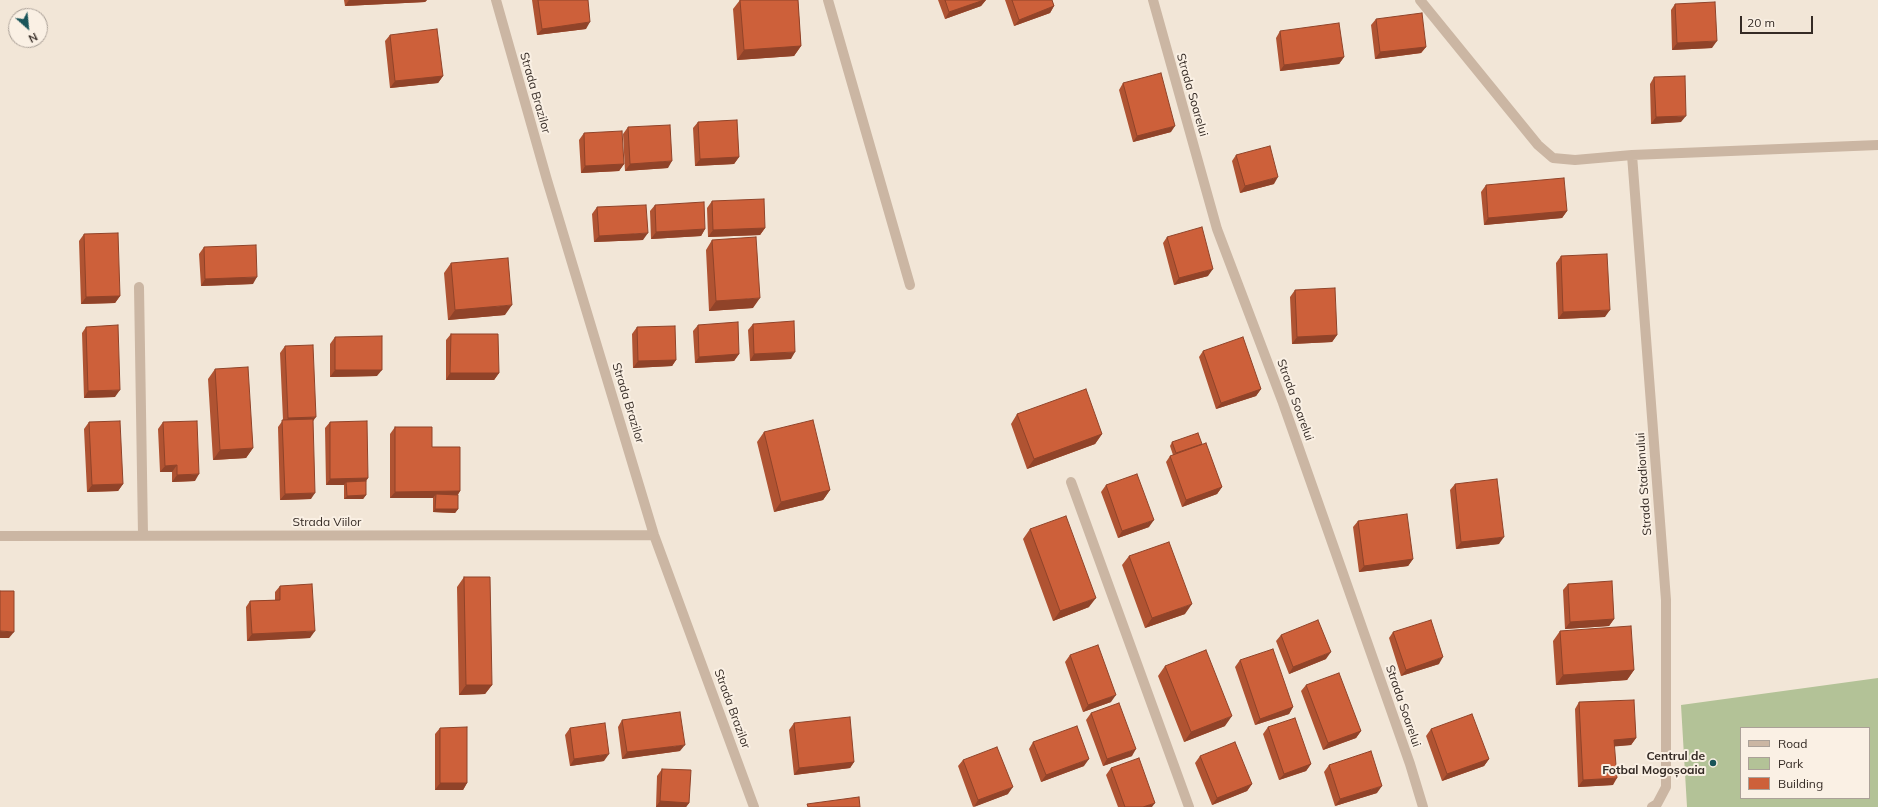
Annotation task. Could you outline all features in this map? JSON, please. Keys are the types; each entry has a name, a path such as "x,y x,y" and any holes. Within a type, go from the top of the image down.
{"street":[{"name":"Strada Brazilor","path":"496,0 549,187 654,535 754,807"},
{"path":"828,0 910,285"},
{"name":"Strada Soarelui","path":"1153,0 1217,229 1283,403 1407,756 1423,807"},
{"path":"1420,0 1538,145 1553,158 1575,160 1632,155 1878,145"},
{"name":"Strada Stadionului","path":"1632,155 1666,600 1666,787 1657,804 1652,807"},
{"path":"139,287 143,534"},
{"path":"1071,482 1189,807"},
{"name":"Strada Viilor","path":"0,536 143,534 654,535"}],"green space":[{"name":"Centrul de Fotbal Mogoșoaia","path":"1878,678 1878,807 1687,807 1681,705"}],"building":[{"path":"538,0 588,0 590,22 542,29"},
{"path":"740,0 798,0 801,46 744,50"},
{"path":"945,0 984,0 949,12"},
{"path":"1012,0 1052,0 1054,6 1019,20"},
{"path":"1715,2 1717,41 1677,43 1675,4"},
{"path":"1422,13 1426,47 1380,52 1376,19"},
{"path":"1339,23 1344,57 1284,65 1280,31"},
{"path":"437,29 443,76 395,81 390,35"},
{"path":"1161,73 1175,126 1137,136 1123,83"},
{"path":"1685,76 1686,116 1656,117 1654,77"},
{"path":"737,120 739,157 700,159 698,122"},
{"path":"670,125 672,161 630,164 628,127"},
{"path":"622,131 624,164 585,166 584,133"},
{"path":"1270,146 1278,177 1245,186 1236,155"},
{"path":"1564,178 1567,211 1488,218 1486,185"},
{"path":"764,199 765,228 713,230 712,201"},
{"path":"704,202 705,229 656,232 655,205"},
{"path":"646,205 648,233 599,236 597,207"},
{"path":"1202,227 1213,269 1179,278 1167,237"},
{"path":"118,233 120,296 86,297 84,234"},
{"path":"756,237 760,298 716,301 712,240"},
{"path":"256,245 257,277 205,279 204,247"},
{"path":"1607,254 1610,310 1563,312 1561,256"},
{"path":"508,258 512,305 455,310 451,263"},
{"path":"1335,288 1337,335 1297,337 1295,290"},
{"path":"794,321 795,352 754,354 753,324"},
{"path":"738,322 739,354 699,357 698,325"},
{"path":"118,325 120,390 88,391 86,327"},
{"path":"675,326 676,360 638,361 637,327"},
{"path":"451,334 498,334 499,373 450,373"},
{"path":"382,336 382,370 335,370 335,337"},
{"path":"1243,337 1261,389 1221,403 1203,351"},
{"path":"313,345 316,417 288,418 285,346"},
{"path":"248,367 253,448 220,450 215,369"},
{"path":"1086,389 1102,434 1034,459 1017,414"},
{"path":"313,419 315,493 285,494 282,420"},
{"path":"813,420 830,490 781,502 764,432"},
{"path":"120,421 123,484 92,485 89,422"},
{"path":"197,421 199,474 177,475 177,465 165,466 163,422"},
{"path":"367,421 368,478 330,479 330,422"},
{"path":"395,427 432,427 432,447 460,447 460,491 395,492"},
{"path":"1198,433 1202,444 1176,453 1172,442"},
{"path":"1206,443 1222,487 1186,500 1170,456"},
{"path":"1137,474 1154,520 1122,531 1106,485"},
{"path":"1497,479 1504,537 1461,542 1455,484"},
{"path":"366,481 366,495 347,496 346,482"},
{"path":"436,494 458,495 458,509 435,509"},
{"path":"1407,514 1413,559 1364,566 1358,521"},
{"path":"1066,516 1096,598 1060,611 1030,529"},
{"path":"1169,542 1192,604 1152,618 1129,556"},
{"path":"464,577 490,577 492,685 466,685"},
{"path":"1612,581 1614,619 1570,622 1568,584"},
{"path":"312,584 315,631 252,634 250,601 280,600 280,586"},
{"path":"0,591 14,591 14,632 0,631"},
{"path":"1318,620 1331,652 1293,667 1281,635"},
{"path":"1431,620 1443,657 1406,670 1393,632"},
{"path":"1631,626 1634,670 1563,675 1560,631"},
{"path":"1098,645 1116,695 1088,705 1070,655"},
{"path":"1273,649 1293,707 1260,719 1240,660"},
{"path":"1206,650 1232,716 1191,732 1165,666"},
{"path":"1339,673 1361,731 1328,743 1306,685"},
{"path":"1634,700 1636,738 1614,740 1617,778 1583,780 1579,702"},
{"path":"1119,703 1136,749 1107,759 1091,713"},
{"path":"680,712 685,745 627,752 622,720"},
{"path":"1472,714 1489,759 1447,774 1431,729"},
{"path":"850,717 854,762 799,768 794,723"},
{"path":"1295,718 1311,764 1284,774 1268,727"},
{"path":"605,723 609,754 574,759 570,728"},
{"path":"1077,726 1089,759 1046,775 1033,742"},
{"path":"467,727 467,783 440,783 440,728"},
{"path":"1235,742 1252,784 1217,798 1200,756"},
{"path":"997,747 1013,787 978,800 963,760"},
{"path":"1371,751 1382,786 1340,799 1329,765"},
{"path":"1139,758 1155,803 1143,807 1125,807 1111,768"},
{"path":"662,769 691,770 689,803 660,801"},
{"path":"859,797 860,807 808,807 807,804"}],"place":[{"name":"Centrul de Fotbal Mogoșoaia","path":"1713,763"}]}
